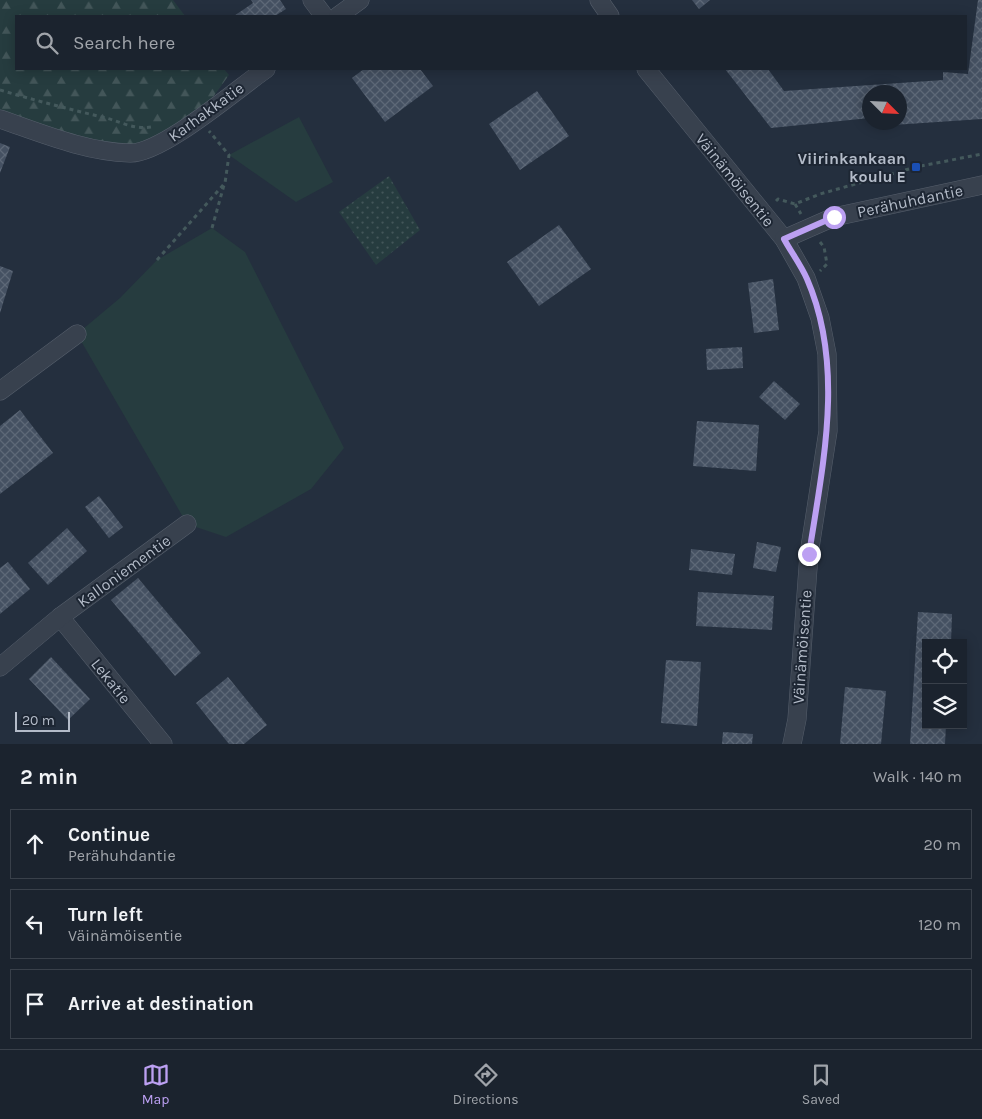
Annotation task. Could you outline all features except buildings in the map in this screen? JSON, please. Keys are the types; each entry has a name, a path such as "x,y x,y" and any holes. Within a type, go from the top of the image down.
{"street":[{"path":"312,0 323,15"},
{"path":"339,15 360,0"},
{"path":"599,0 609,15"},
{"name":"Karhakkatie","path":"0,119 87,147 132,154 164,142 265,70"},
{"name":"Väinämöisentie","path":"647,70 784,239 806,278 820,318 826,354 828,431 809,554 796,719 792,744"},
{"name":"Perähuhdantie","path":"784,239 834,217 982,185"},
{"path":"0,391 77,334"},
{"name":"Kalloniementie","path":"0,667 60,618 187,524"},
{"name":"Lekatie","path":"60,618 163,744"}],"path":[{"path":"0,90 138,129 156,126"},
{"path":"198,118 229,155 225,183 212,228"},
{"path":"762,213 778,199 795,204 820,194 916,168 982,154"},
{"path":"157,260 225,183"}],"green space":[{"path":"0,0 173,0 184,15 15,15 15,70 225,70 229,75 198,118 132,154 0,119"},
{"path":"299,117 333,182 296,202 229,155"},
{"path":"389,176 420,230 376,265 339,212"},
{"path":"212,228 245,252 344,448 311,489 226,537 187,524 77,334 120,298 157,260"}],"place":[{"name":"Viirinkankaan koulu E","path":"916,167"}],"route":[{"path":"809,554 828,431 826,354 820,318 806,278 784,239 834,217"}]}
